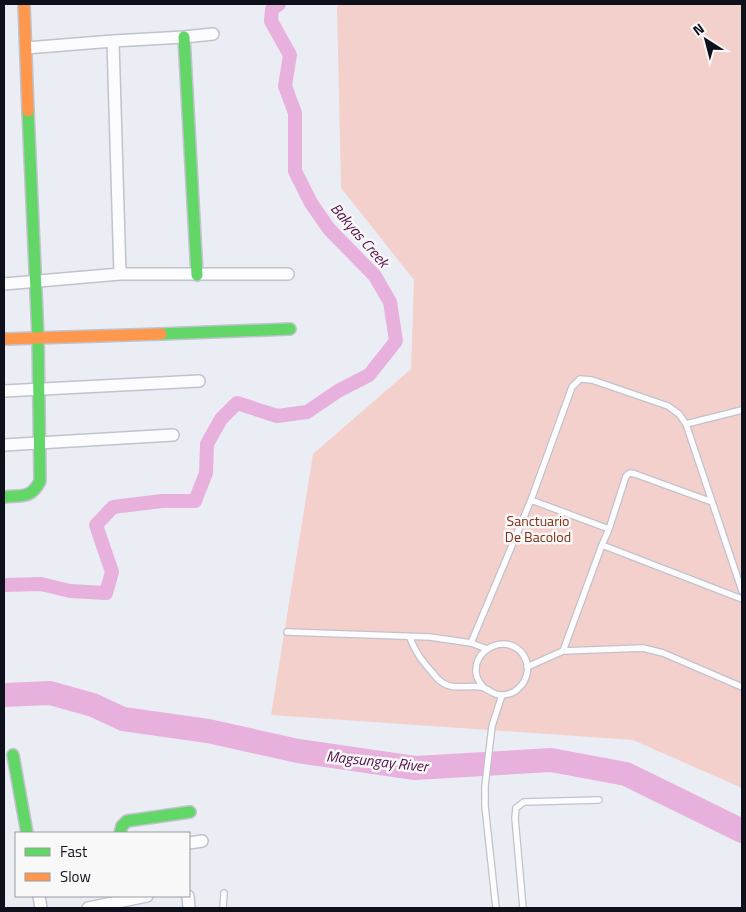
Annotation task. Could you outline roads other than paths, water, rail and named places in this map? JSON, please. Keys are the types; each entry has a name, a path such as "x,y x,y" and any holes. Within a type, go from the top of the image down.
{"street":[{"path":"4,497 31,494 40,481 40,390 24,4"},
{"path":"26,48 213,34"},
{"path":"184,37 197,275"},
{"path":"113,41 120,274"},
{"path":"4,284 120,274 288,274"},
{"path":"4,339 290,330"},
{"path":"4,391 199,381"},
{"path":"4,446 173,434"},
{"path":"13,755 27,832"},
{"path":"120,832 122,826 127,821 190,812"},
{"path":"190,843 202,841"},
{"path":"88,908 123,898"}],"lane":[{"path":"471,643 531,500 572,387 580,379 592,380 668,406 679,414 686,424 742,591"},
{"path":"686,424 742,410"},
{"path":"563,651 609,529 626,476 630,473 712,502"},
{"path":"531,500 609,529"},
{"path":"602,545 742,599"},
{"path":"287,632 409,636 471,643 487,649"},
{"path":"409,636 419,658 441,682 448,685 483,687"},
{"path":"496,644 507,644 517,649 524,657 527,667 526,677 521,687 512,693 502,695 491,693 483,687 477,678 476,667 480,657 487,649 496,644"},
{"path":"527,667 563,651 643,648 663,653 742,687"},
{"path":"496,908 485,806 485,786 492,726 502,695"},
{"path":"523,908 515,818 516,808 524,802 599,800"},
{"path":"223,908 224,894"}],"waterway":[{"name":"Bakyas Creek","path":"4,585 41,584 70,591 106,593 112,572 96,525 113,507 162,501 195,501 206,473 207,444 221,419 237,403 277,416 307,412 338,391 369,375 396,341 390,302 375,276 329,229 311,203 295,171 295,113 285,86 290,55 271,21 272,9 279,4"},
{"name":"Magsungay River","path":"4,695 50,693 93,705 123,719 208,731 298,751 415,768 551,760 626,774 742,831"}],"park label":[{"name":"Sanctuario De Bacolod","path":"538,528"}]}
